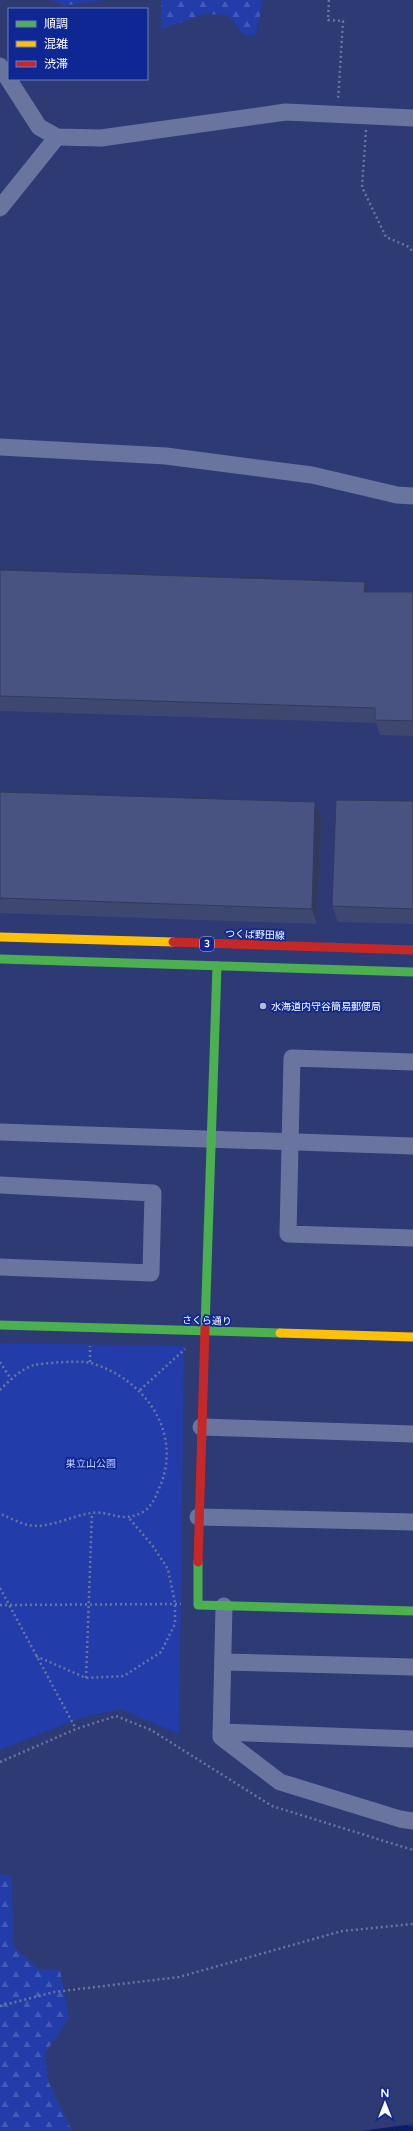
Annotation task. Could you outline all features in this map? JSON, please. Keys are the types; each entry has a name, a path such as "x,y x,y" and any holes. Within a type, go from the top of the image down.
{"street":[{"path":"0,66 8,79"},
{"path":"9,80 39,127 57,137 101,138 286,112 413,118"},
{"path":"0,208 57,137"},
{"path":"0,447 166,456 312,475 397,495 413,496"},
{"name":"つくば野田線","path":"0,937 413,950"},
{"name":"3","path":"0,959 413,972"},
{"path":"217,966 198,1517 198,1605 413,1611"},
{"path":"413,1062 292,1058 288,1234 413,1238"},
{"path":"0,1132 413,1146"},
{"path":"0,1185 153,1193 151,1273 0,1266"},
{"name":"さくら通り","path":"0,1325 413,1337"},
{"path":"201,1427 413,1434"},
{"path":"198,1517 413,1522"},
{"path":"224,1606 221,1738 280,1782 400,1819 413,1821"},
{"path":"223,1662 413,1667"},
{"path":"221,1732 413,1739"}],"path":[{"path":"329,0 328,20 343,21 337,114"},
{"path":"367,115 362,187 386,237 406,246 413,252"},
{"path":"140,1390 204,1331"},
{"path":"0,1362 11,1379"},
{"path":"0,1390 11,1379 33,1365 90,1362 117,1373 140,1390 155,1410 167,1444 165,1473 155,1498 145,1511 129,1518 92,1513 52,1523 29,1525 0,1514"},
{"path":"86,1678 92,1513"},
{"path":"36,1656 86,1678 124,1676 161,1652 175,1624 175,1603 168,1569 152,1544 129,1518"},
{"path":"0,1588 76,1729"},
{"path":"0,1605 175,1603 198,1605"},
{"path":"0,1762 76,1729 116,1716 151,1730 272,1806 413,1850"},
{"path":"0,2006 54,1992 179,1977 342,1931 413,1924"}],"green space":[{"path":"52,0 102,0 63,6"},
{"path":"161,0 263,0 256,35 244,35 228,15 204,14 162,29"},
{"name":"巣立山公園","path":"0,1343 184,1346 179,1734 120,1709 80,1718 0,1750"},
{"path":"0,1874 12,1877 13,1946 38,1969 60,1970 69,2018 45,2053 48,2081 72,2131 0,2131"}],"water":[{"path":"413,2124 413,2131 361,2131"}],"building":[{"path":"0,570 365,582 364,592 413,592 413,721 375,720 375,708 0,696"},
{"path":"0,792 315,802 312,909 0,898"},
{"path":"336,800 413,801 413,909 332,906"}],"traffic: fast":[{"path":"0,959 413,972"},
{"path":"205,1328 217,966"},
{"path":"0,1325 280,1333"},
{"path":"198,1562 198,1605 413,1611"}],"traffic: slow":[{"path":"0,937 173,942"},
{"path":"280,1333 413,1337"}],"traffic: jam":[{"path":"173,942 413,950"},
{"path":"198,1562 205,1328"}],"place":[{"name":"水海道内守谷簡易郵便局","path":"263,1006"}]}
